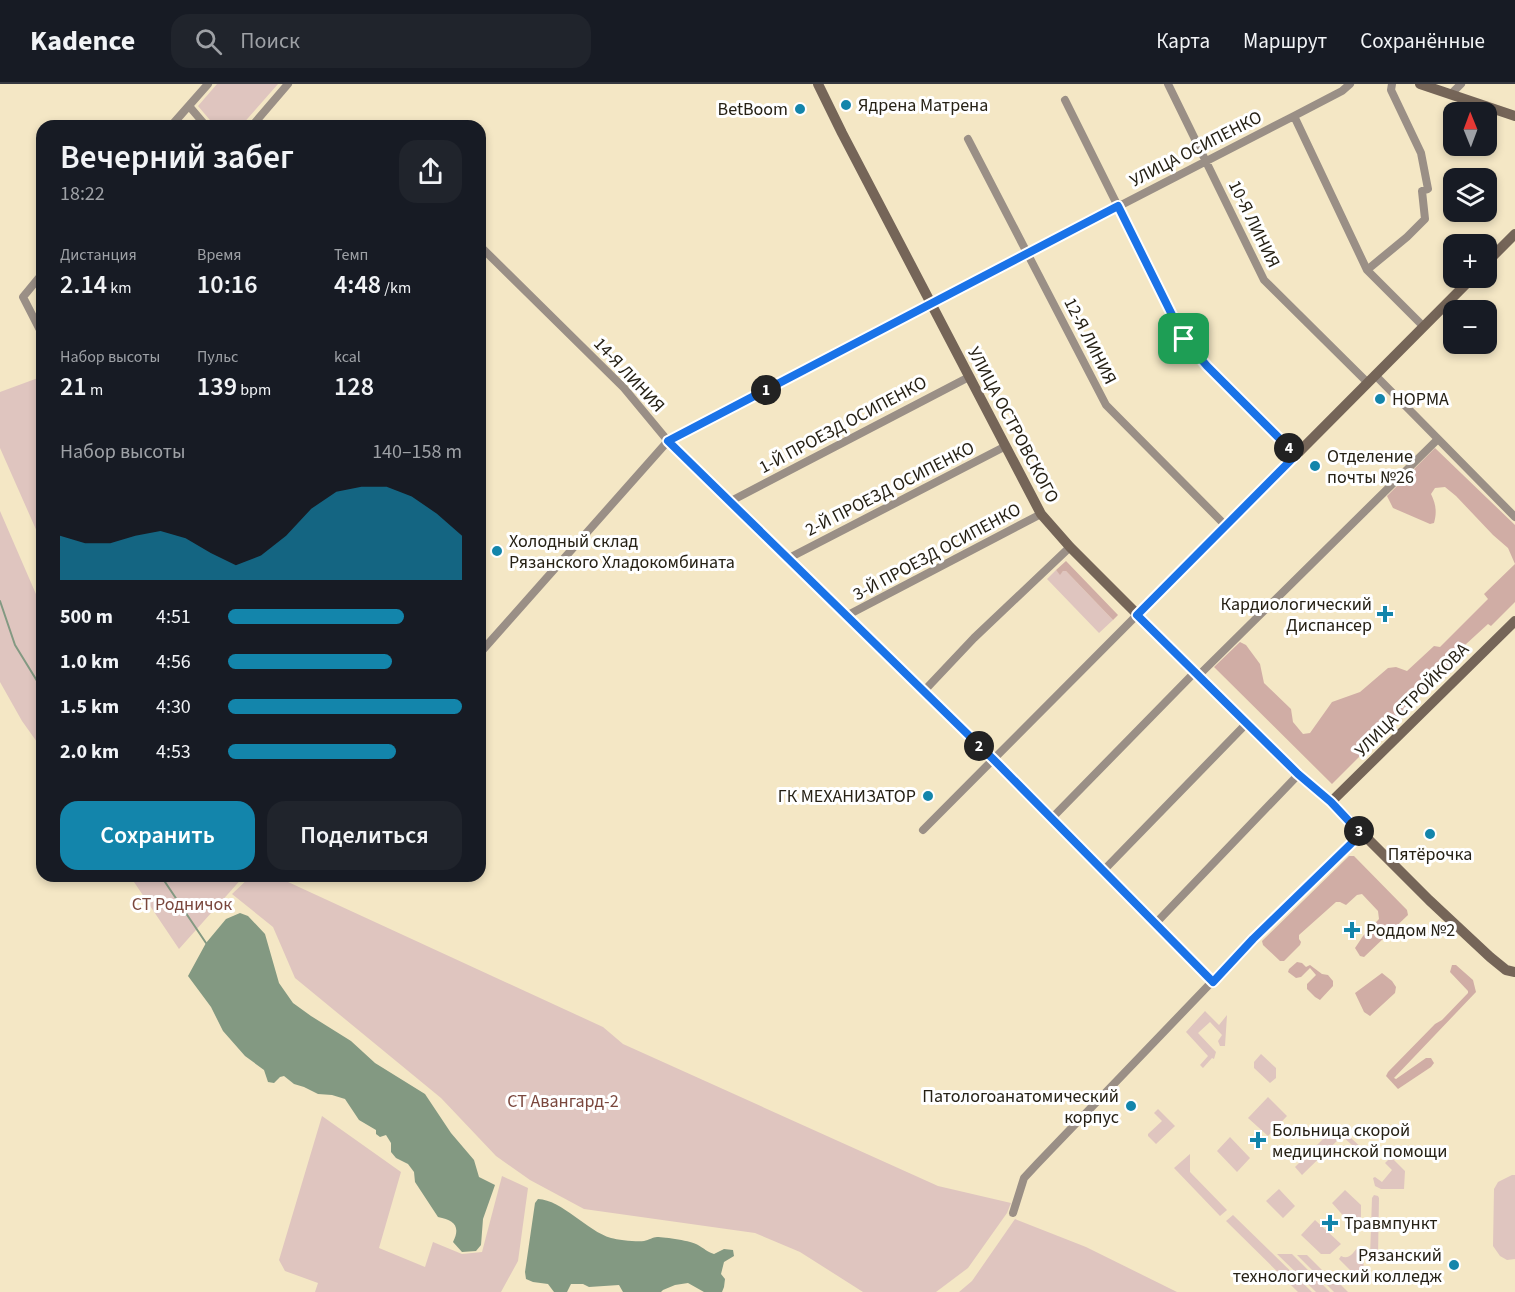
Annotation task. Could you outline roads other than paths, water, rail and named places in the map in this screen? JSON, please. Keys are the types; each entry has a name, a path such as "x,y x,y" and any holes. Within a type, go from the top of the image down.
{"street":[{"path":"176,120 208,84"},
{"path":"257,120 288,84"},
{"name":"УЛИЦА ОСТРОВСКОГО","path":"818,84 1004,447 1041,514 1137,615 1298,774 1331,802 1428,900 1490,957 1506,970 1515,972"},
{"name":"10-Я ЛИНИЯ","path":"1168,84 1264,280 1438,439 1515,517"},
{"name":"УЛИЦА ОСИПЕНКО","path":"486,646 668,441 1342,91 1350,84"},
{"path":"1367,270 1425,219 1422,191 1428,189 1421,153 1391,90 1392,84"},
{"path":"1420,84 1515,116"},
{"path":"1451,94 1461,84"},
{"path":"1065,100 1184,339 1207,366 1296,455"},
{"path":"189,106 201,120"},
{"path":"1294,116 1367,270 1423,326"},
{"name":"12-Я ЛИНИЯ","path":"968,139 1106,405 1226,526"},
{"path":"1497,252 1515,234"},
{"name":"14-Я ЛИНИЯ","path":"486,252 624,388 668,441 994,760 1213,982"},
{"path":"36,281 23,297 36,322"},
{"path":"923,830 1462,288"},
{"name":"1-Й ПРОЕЗД ОСИПЕНКО","path":"731,501 969,377"},
{"path":"1051,819 1438,439"},
{"name":"2-Й ПРОЕЗД ОСИПЕНКО","path":"789,558 1004,447"},
{"name":"3-Й ПРОЕЗД ОСИПЕНКО","path":"846,616 1041,514"},
{"path":"923,692 974,638 1070,547"},
{"name":"УЛИЦА СТРОЙКОВА","path":"1331,802 1515,621"},
{"path":"1103,871 1247,723"},
{"path":"1155,924 1298,774"},
{"path":"1013,1213 1024,1178 1253,939 1361,834"}],"waterway":[{"path":"0,601 15,645 36,679"},
{"path":"165,882 206,943"}],"place":[{"name":"Ядрена Матрена","path":"846,105"},
{"name":"BetBoom","path":"800,109"},
{"name":"НОРМА","path":"1380,399"},
{"name":"Отделение почты №26","path":"1315,466"},
{"name":"Холодный склад Рязанского Хладокомбината","path":"497,551"},
{"name":"Кардиологический Диспансер","path":"1385,614"},
{"name":"ГК МЕХАНИЗАТОР","path":"928,796"},
{"name":"Пятёрочка","path":"1430,834"},
{"name":"Роддом №2","path":"1352,930"},
{"name":"Патологоанатомический корпус","path":"1131,1106"},
{"name":"Больница скорой медицинской помощи","path":"1258,1140"},
{"name":"Травмпункт","path":"1330,1223"},
{"name":"Рязанский технологический колледж","path":"1454,1265"}],"park label":[{"name":"СТ Родничок","path":"182,904"},
{"name":"СТ Авангард-2","path":"563,1101"}]}
